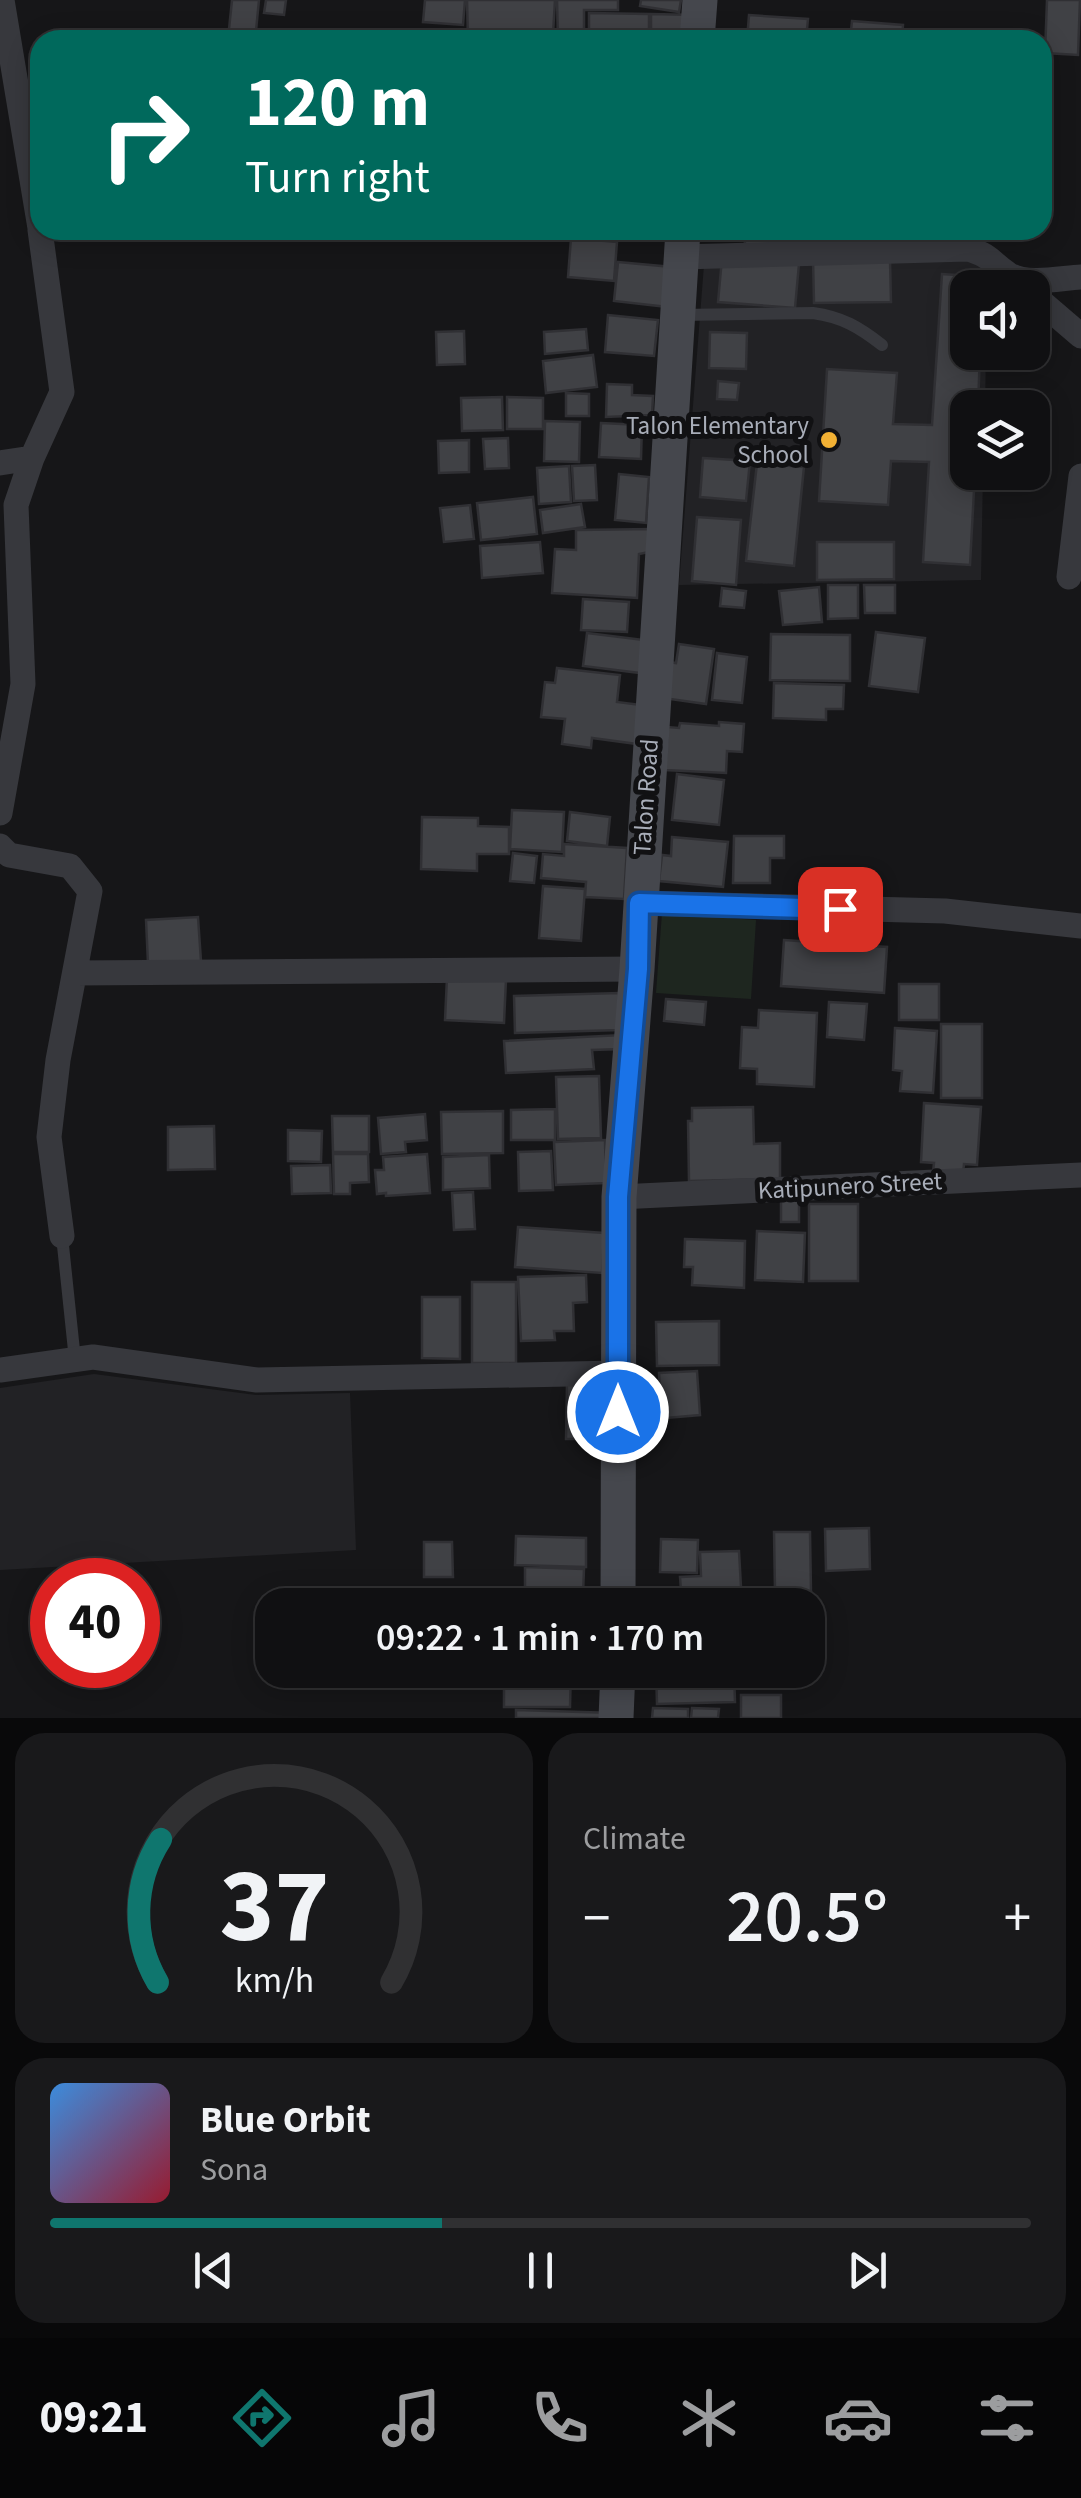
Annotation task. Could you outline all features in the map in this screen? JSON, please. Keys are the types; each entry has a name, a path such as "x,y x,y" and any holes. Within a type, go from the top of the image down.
{"street":[{"path":"2,0 30,169"},
{"path":"698,30 700,0"},
{"path":"0,813 24,684 16,505 62,392 41,240"},
{"path":"682,244 968,248 989,255 1005,270"},
{"name":"Talon Road","path":"618,1588 618,1197 638,969 682,244"},
{"path":"1050,279 1081,277"},
{"path":"1050,309 1081,336"},
{"path":"0,463 32,458"},
{"path":"1070,577 1081,476"},
{"path":"0,846 9,855 70,866 90,891 58,1060 49,1138 62,1236"},
{"path":"639,903 945,912 1081,926"},
{"path":"75,973 638,969"},
{"name":"Katipunero Street","path":"618,1197 1081,1175"},
{"path":"0,1370 93,1357 257,1380 619,1374"},
{"path":"616,1718 617,1688"}],"lane":[{"path":"677,315 814,313 856,325 882,344"},
{"path":"62,1236 75,1360"}],"shaded area":[{"name":"Talon Elementary School","path":"988,243 987,270 950,270 950,370 986,370 985,390 950,390 950,490 983,490 981,580 679,585 705,252"},
{"path":"662,913 756,920 751,999 656,993"},
{"path":"94,1374 256,1395 350,1393 356,1550 160,1561 160,1558 30,1558 30,1568 0,1570 0,1388"}],"building":[{"path":"232,0 259,0 256,30 229,29"},
{"path":"266,0 286,0 284,15 264,13"},
{"path":"425,0 465,0 463,25 423,22"},
{"path":"467,0 555,0 553,30 468,30"},
{"path":"557,0 618,0 618,10 584,10 584,30 558,30"},
{"path":"641,0 681,0 679,12 640,6"},
{"path":"1047,0 1080,0 1078,55 1052,53 1052,30 1046,30"},
{"path":"589,13 649,14 649,30 589,30"},
{"path":"651,14 697,15 696,30 651,30"},
{"path":"749,15 808,19 807,30 748,30"},
{"path":"852,21 903,25 903,30 851,30"},
{"path":"571,240 617,242 614,281 568,277"},
{"path":"745,240 793,240 793,243 745,245"},
{"path":"722,258 799,264 795,308 718,302"},
{"path":"890,259 891,302 814,303 813,260"},
{"path":"618,262 672,267 668,307 614,301"},
{"path":"942,274 950,275 950,370 979,370 979,390 950,390 950,490 974,490 970,565 923,562 929,462 891,461 888,505 819,501 827,369 897,373 893,424 932,425"},
{"path":"608,315 658,320 654,356 605,352"},
{"path":"586,329 588,350 545,354 544,332"},
{"path":"464,331 465,364 437,365 436,332"},
{"path":"710,332 747,333 746,369 709,368"},
{"path":"593,355 597,387 546,393 543,361"},
{"path":"718,381 739,383 737,400 717,399"},
{"path":"607,384 632,385 632,395 653,396 652,415 606,417"},
{"path":"566,393 589,394 589,416 566,416"},
{"path":"502,397 503,430 462,431 461,398"},
{"path":"507,397 543,398 543,429 507,429"},
{"path":"545,421 580,422 579,462 544,461"},
{"path":"601,423 642,425 641,459 599,457"},
{"path":"508,438 509,468 485,469 483,439"},
{"path":"469,440 469,472 439,473 438,441"},
{"path":"703,458 750,461 746,501 700,497"},
{"path":"757,463 804,467 794,566 746,561"},
{"path":"595,465 597,500 574,501 572,466"},
{"path":"569,466 571,502 539,504 537,468"},
{"path":"619,474 649,477 646,523 615,520"},
{"path":"533,497 537,534 481,540 477,503"},
{"path":"581,504 585,527 543,533 540,510"},
{"path":"470,505 474,539 444,542 440,508"},
{"path":"697,517 741,520 736,585 692,581"},
{"path":"653,529 654,551 639,554 637,598 552,593 555,549 576,550 576,530"},
{"path":"540,542 543,573 482,578 480,546"},
{"path":"817,542 894,542 894,579 817,580"},
{"path":"828,585 858,585 858,618 828,619"},
{"path":"864,585 895,585 895,613 865,613"},
{"path":"819,587 822,622 783,625 779,591"},
{"path":"722,588 746,591 744,608 720,606"},
{"path":"583,599 629,602 627,632 581,630"},
{"path":"876,632 925,638 918,692 869,686"},
{"path":"587,633 644,640 640,673 583,666"},
{"path":"771,634 850,635 850,681 770,680"},
{"path":"679,644 714,649 706,704 663,698 668,662 676,663"},
{"path":"717,653 747,657 742,703 712,700"},
{"path":"557,668 620,675 617,702 641,705 637,744 592,738 591,748 562,744 565,719 541,717 545,682 555,683"},
{"path":"774,683 844,685 843,709 826,709 826,720 773,718"},
{"path":"719,722 744,724 742,752 727,751 726,773 665,770 668,727 679,728 680,723 719,726"},
{"path":"677,774 724,780 719,825 672,820"},
{"path":"512,810 564,812 562,852 510,849"},
{"path":"570,812 610,817 607,846 567,841"},
{"path":"422,817 478,818 478,826 509,827 509,854 477,854 477,871 421,869"},
{"path":"734,836 784,836 784,858 770,858 770,883 733,883"},
{"path":"672,837 728,842 723,887 659,881 662,855 671,856"},
{"path":"564,844 627,848 624,899 585,897 586,882 541,878 543,854 564,856"},
{"path":"513,853 537,856 534,883 510,881"},
{"path":"543,886 585,889 581,941 539,938"},
{"path":"198,917 201,961 148,964 146,920"},
{"path":"784,940 887,947 884,993 781,986"},
{"path":"447,977 506,980 504,1023 445,1020"},
{"path":"899,984 939,984 939,1020 899,1020"},
{"path":"619,993 620,1030 515,1033 514,996"},
{"path":"666,999 706,1002 704,1025 664,1021"},
{"path":"829,1002 867,1004 864,1040 827,1037"},
{"path":"759,1010 817,1013 814,1087 757,1084 757,1069 740,1068 742,1027 758,1028"},
{"path":"941,1024 982,1024 982,1098 941,1098"},
{"path":"895,1028 937,1031 933,1093 900,1091 902,1071 893,1070"},
{"path":"622,1035 623,1049 592,1050 594,1069 506,1073 504,1041"},
{"path":"599,1076 601,1138 558,1139 556,1077"},
{"path":"924,1103 981,1107 977,1165 964,1164 963,1174 933,1172 934,1163 921,1162"},
{"path":"753,1107 754,1144 780,1143 780,1179 689,1181 688,1121 692,1121 692,1108"},
{"path":"555,1109 555,1140 511,1140 511,1110"},
{"path":"503,1111 503,1153 442,1154 441,1112"},
{"path":"425,1114 427,1140 405,1142 406,1152 381,1154 378,1118"},
{"path":"332,1116 369,1116 369,1152 333,1152"},
{"path":"214,1126 215,1169 168,1170 168,1127"},
{"path":"288,1130 322,1131 321,1162 288,1161"},
{"path":"605,1140 606,1183 556,1185 554,1142"},
{"path":"551,1151 553,1190 519,1191 518,1152"},
{"path":"333,1154 368,1154 369,1182 350,1183 350,1194 334,1194"},
{"path":"427,1154 430,1193 377,1194 375,1170 384,1170 383,1157"},
{"path":"489,1155 490,1188 443,1190 443,1157"},
{"path":"330,1165 331,1193 292,1194 291,1166"},
{"path":"473,1192 475,1229 454,1230 452,1193"},
{"path":"781,1196 799,1196 799,1222 781,1222"},
{"path":"809,1204 858,1204 858,1281 809,1281"},
{"path":"518,1227 604,1233 602,1273 515,1267"},
{"path":"757,1231 805,1233 803,1282 755,1280"},
{"path":"685,1239 745,1241 744,1288 692,1285 693,1267 684,1267"},
{"path":"586,1275 587,1302 573,1303 574,1331 554,1331 555,1340 521,1341 518,1277"},
{"path":"472,1282 516,1282 516,1363 472,1363"},
{"path":"422,1297 460,1297 460,1359 422,1358"},
{"path":"719,1321 719,1365 657,1366 656,1322"},
{"path":"697,1371 700,1415 655,1419 653,1396 660,1395 659,1373"},
{"path":"567,1384 603,1385 602,1439 566,1439"},
{"path":"869,1528 870,1569 826,1571 825,1529"},
{"path":"774,1532 810,1532 811,1588 775,1588"},
{"path":"516,1536 586,1538 586,1567 515,1565"},
{"path":"661,1539 698,1540 697,1573 660,1572"},
{"path":"424,1542 452,1542 453,1577 424,1577"},
{"path":"739,1551 741,1588 681,1588 680,1577 701,1576 700,1552"},
{"path":"525,1567 584,1569 583,1588 525,1588"},
{"path":"504,1688 571,1688 570,1707 504,1707"},
{"path":"657,1688 735,1688 735,1702 657,1704"},
{"path":"741,1695 781,1695 781,1718 741,1718"},
{"path":"653,1708 688,1709 688,1718 652,1718"},
{"path":"692,1708 719,1709 718,1718 691,1718"},
{"path":"516,1710 615,1713 615,1718 516,1718"}],"place":[{"name":"Talon Elementary School","path":"829,440"}],"route":[{"path":"618,1412 618,1197 638,969 639,903 840,909"}]}
